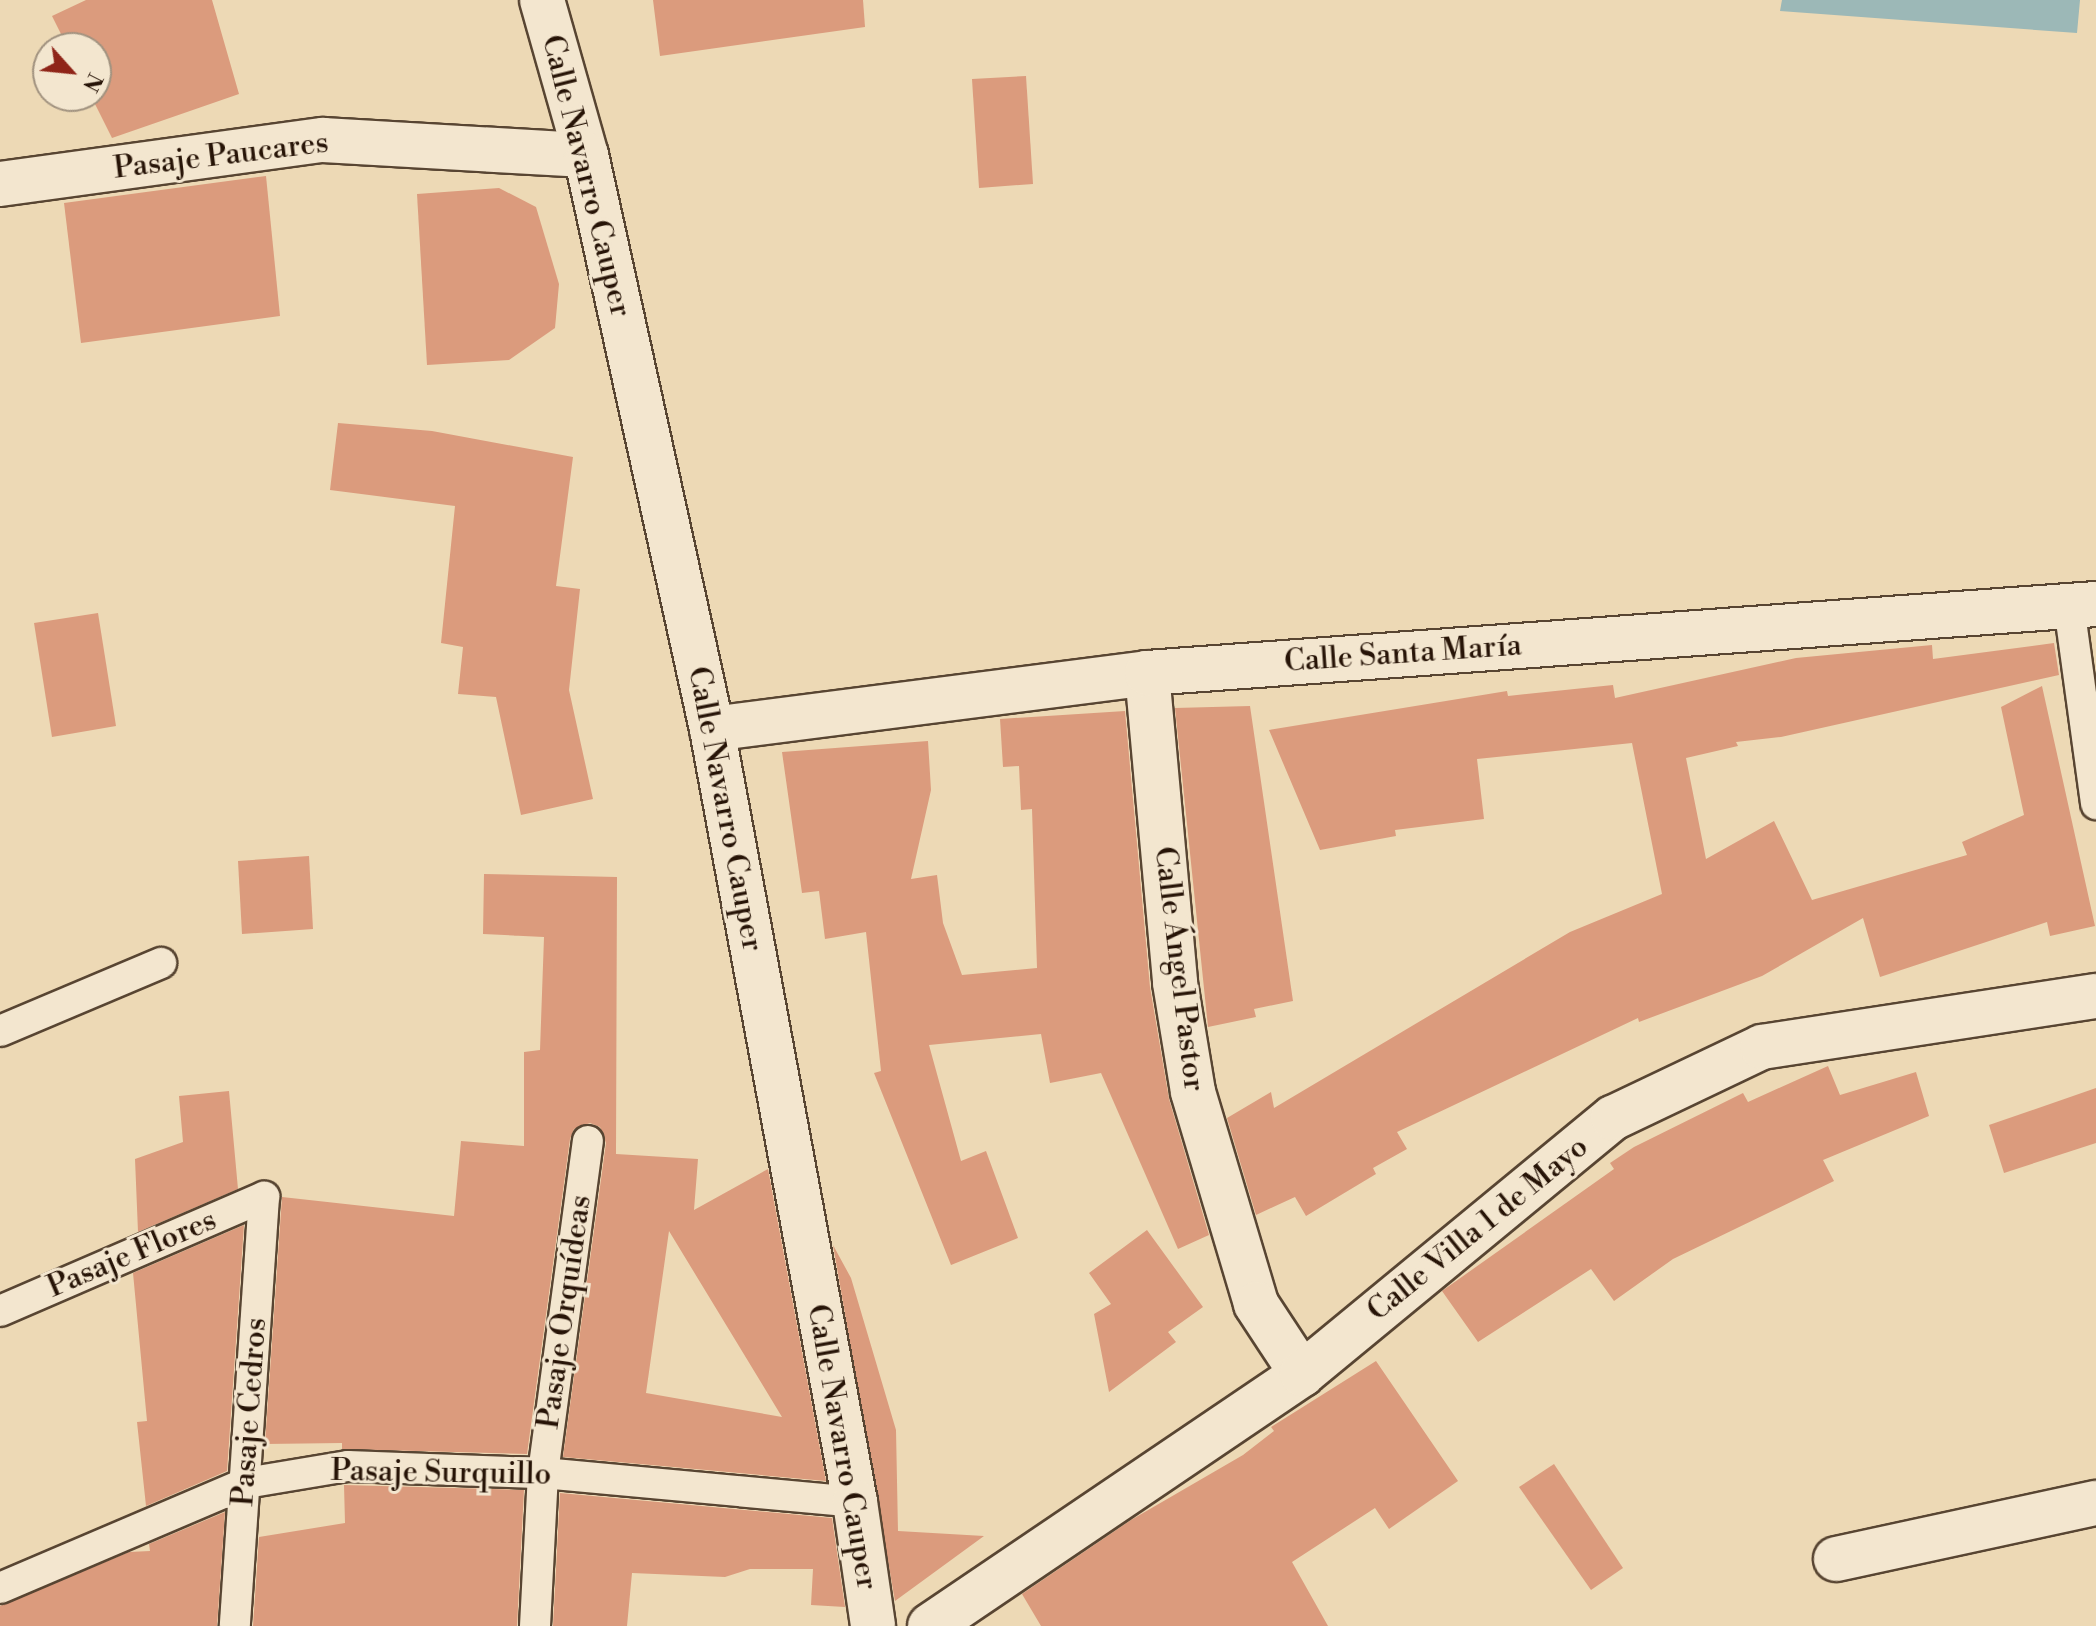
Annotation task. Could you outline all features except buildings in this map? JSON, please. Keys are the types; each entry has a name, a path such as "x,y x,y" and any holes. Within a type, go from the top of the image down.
{"street":[{"name":"Calle Navarro Cauper","path":"542,0 586,155 712,729 855,1502 873,1626"},
{"name":"Pasaje Paucares","path":"0,184 323,140 586,155"},
{"name":"Calle Santa María","path":"712,729 1147,673 2082,605"},
{"name":"Calle Ángel Pastor","path":"1147,673 1175,983 1193,1092 1260,1310 1299,1369"},
{"name":"Calle Villa 1 de Mayo","path":"930,1626 1299,1369 1613,1118 1762,1047 2096,996"},
{"path":"1836,1559 2096,1503"}],"lane":[{"path":"2082,605 2096,804"},
{"path":"0,1031 161,963"},
{"name":"Pasaje Orquídeas","path":"535,1626 543,1473 588,1141"},
{"name":"Pasaje Flores","path":"0,1311 264,1197"},
{"name":"Pasaje Cedros","path":"235,1626 264,1197"},
{"name":"Pasaje Surquillo","path":"0,1588 246,1483 348,1466 543,1473 855,1502"}],"water":[{"path":"1782,0 2080,0 2077,33 1780,11"}]}
